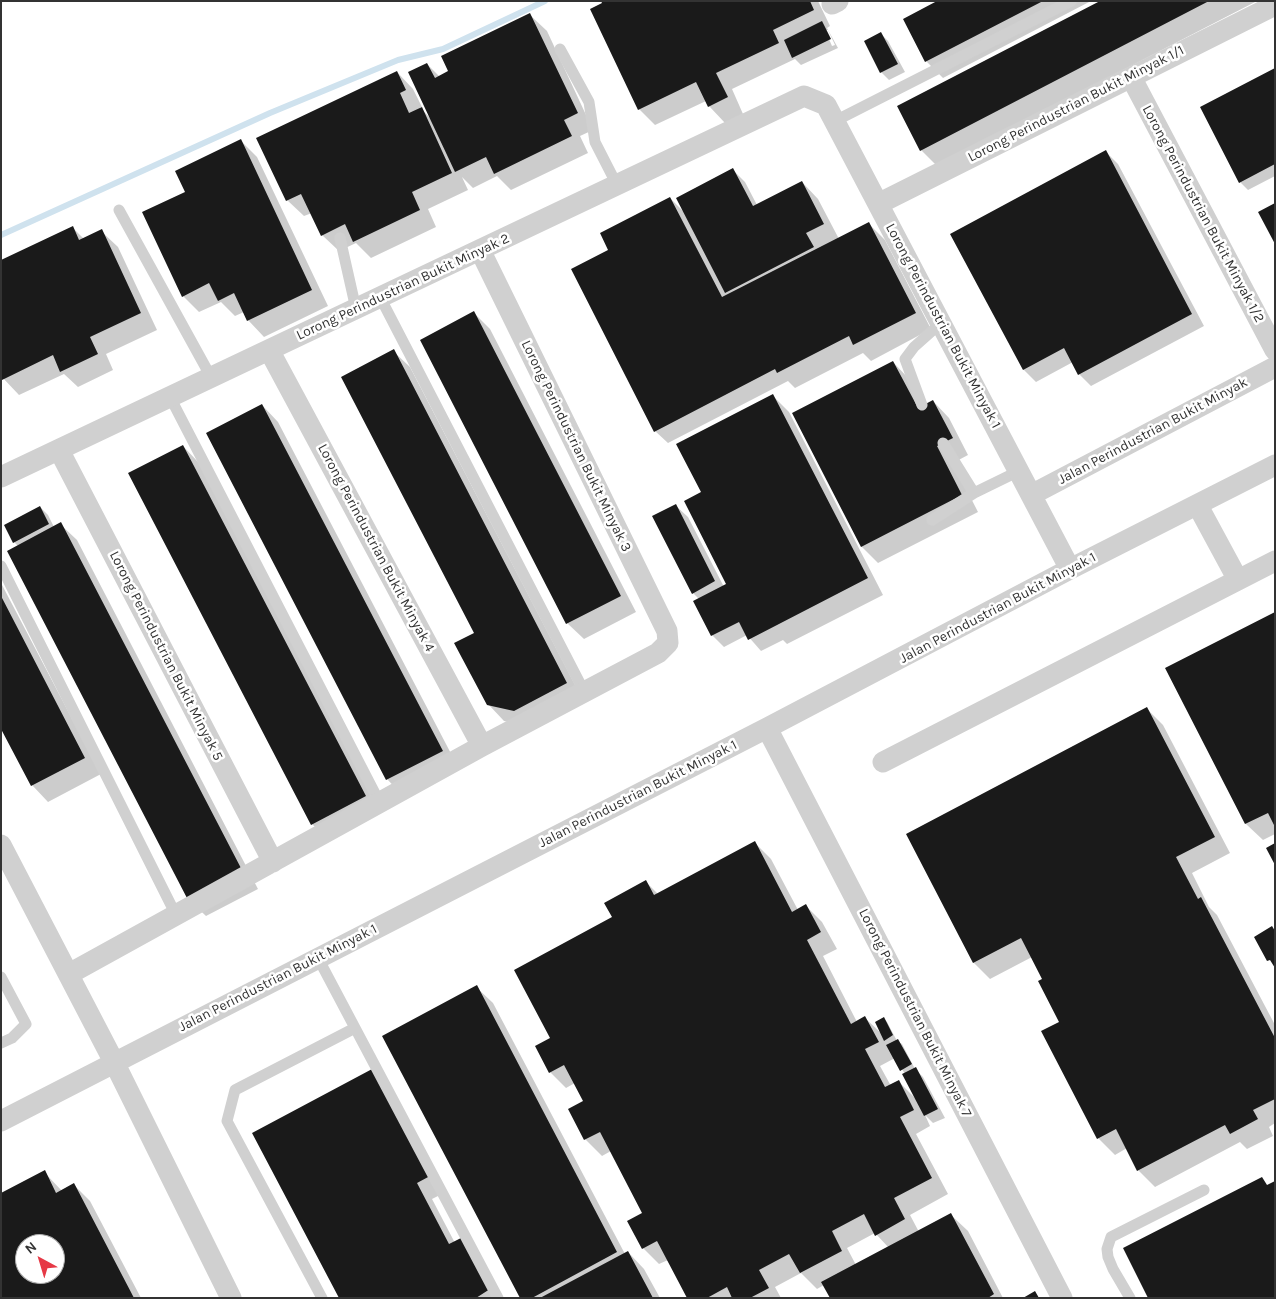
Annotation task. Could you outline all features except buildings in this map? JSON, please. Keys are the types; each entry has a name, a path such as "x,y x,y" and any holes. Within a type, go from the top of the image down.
{"street":[{"name":"Lorong Perindustrian Bukit Minyak 1/1","path":"878,204 1275,5"},
{"name":"Lorong Perindustrian Bukit Minyak 1/2","path":"1131,77 1275,350"},
{"name":"Lorong Perindustrian Bukit Minyak 1","path":"804,96 826,104 1070,569"},
{"name":"Lorong Perindustrian Bukit Minyak 2","path":"1,477 804,96"},
{"name":"Lorong Perindustrian Bukit Minyak 3","path":"480,250 667,631 668,643 658,653 584,691"},
{"name":"Lorong Perindustrian Bukit Minyak 4","path":"269,350 482,746"},
{"name":"Jalan Perindustrian Bukit Minyak","path":"1031,495 1275,367"},
{"name":"Lorong Perindustrian Bukit Minyak 5","path":"58,450 273,862"},
{"name":"Jalan Perindustrian Bukit Minyak 1","path":"1,1121 768,728 1070,569 1198,506 1275,465"},
{"path":"1198,506 1238,580"},
{"path":"883,762 1275,561"},
{"path":"69,974 584,691"},
{"name":"Lorong Perindustrian Bukit Minyak 7","path":"768,728 1062,1298"},
{"path":"1,845 114,1062 231,1298"}],"lane":[{"path":"835,121 1071,1"},
{"path":"560,49 589,102 596,142 617,185"},
{"path":"119,210 211,378"},
{"path":"340,238 356,309"},
{"path":"380,297 584,691"},
{"path":"922,405 905,359 941,323"},
{"path":"170,397 380,803"},
{"path":"943,443 974,494"},
{"path":"932,520 974,494 1019,471"},
{"path":"1,566 176,915"},
{"path":"318,958 498,1298"},
{"path":"1,977 26,1024 12,1038 1,1043"},
{"path":"322,1298 227,1121 235,1090 355,1028"},
{"path":"1130,1298 1112,1269 1108,1257 1107,1249 1111,1238 1204,1190"}],"waterway":[{"path":"1,235 270,113 398,60 443,49 545,1"}]}
